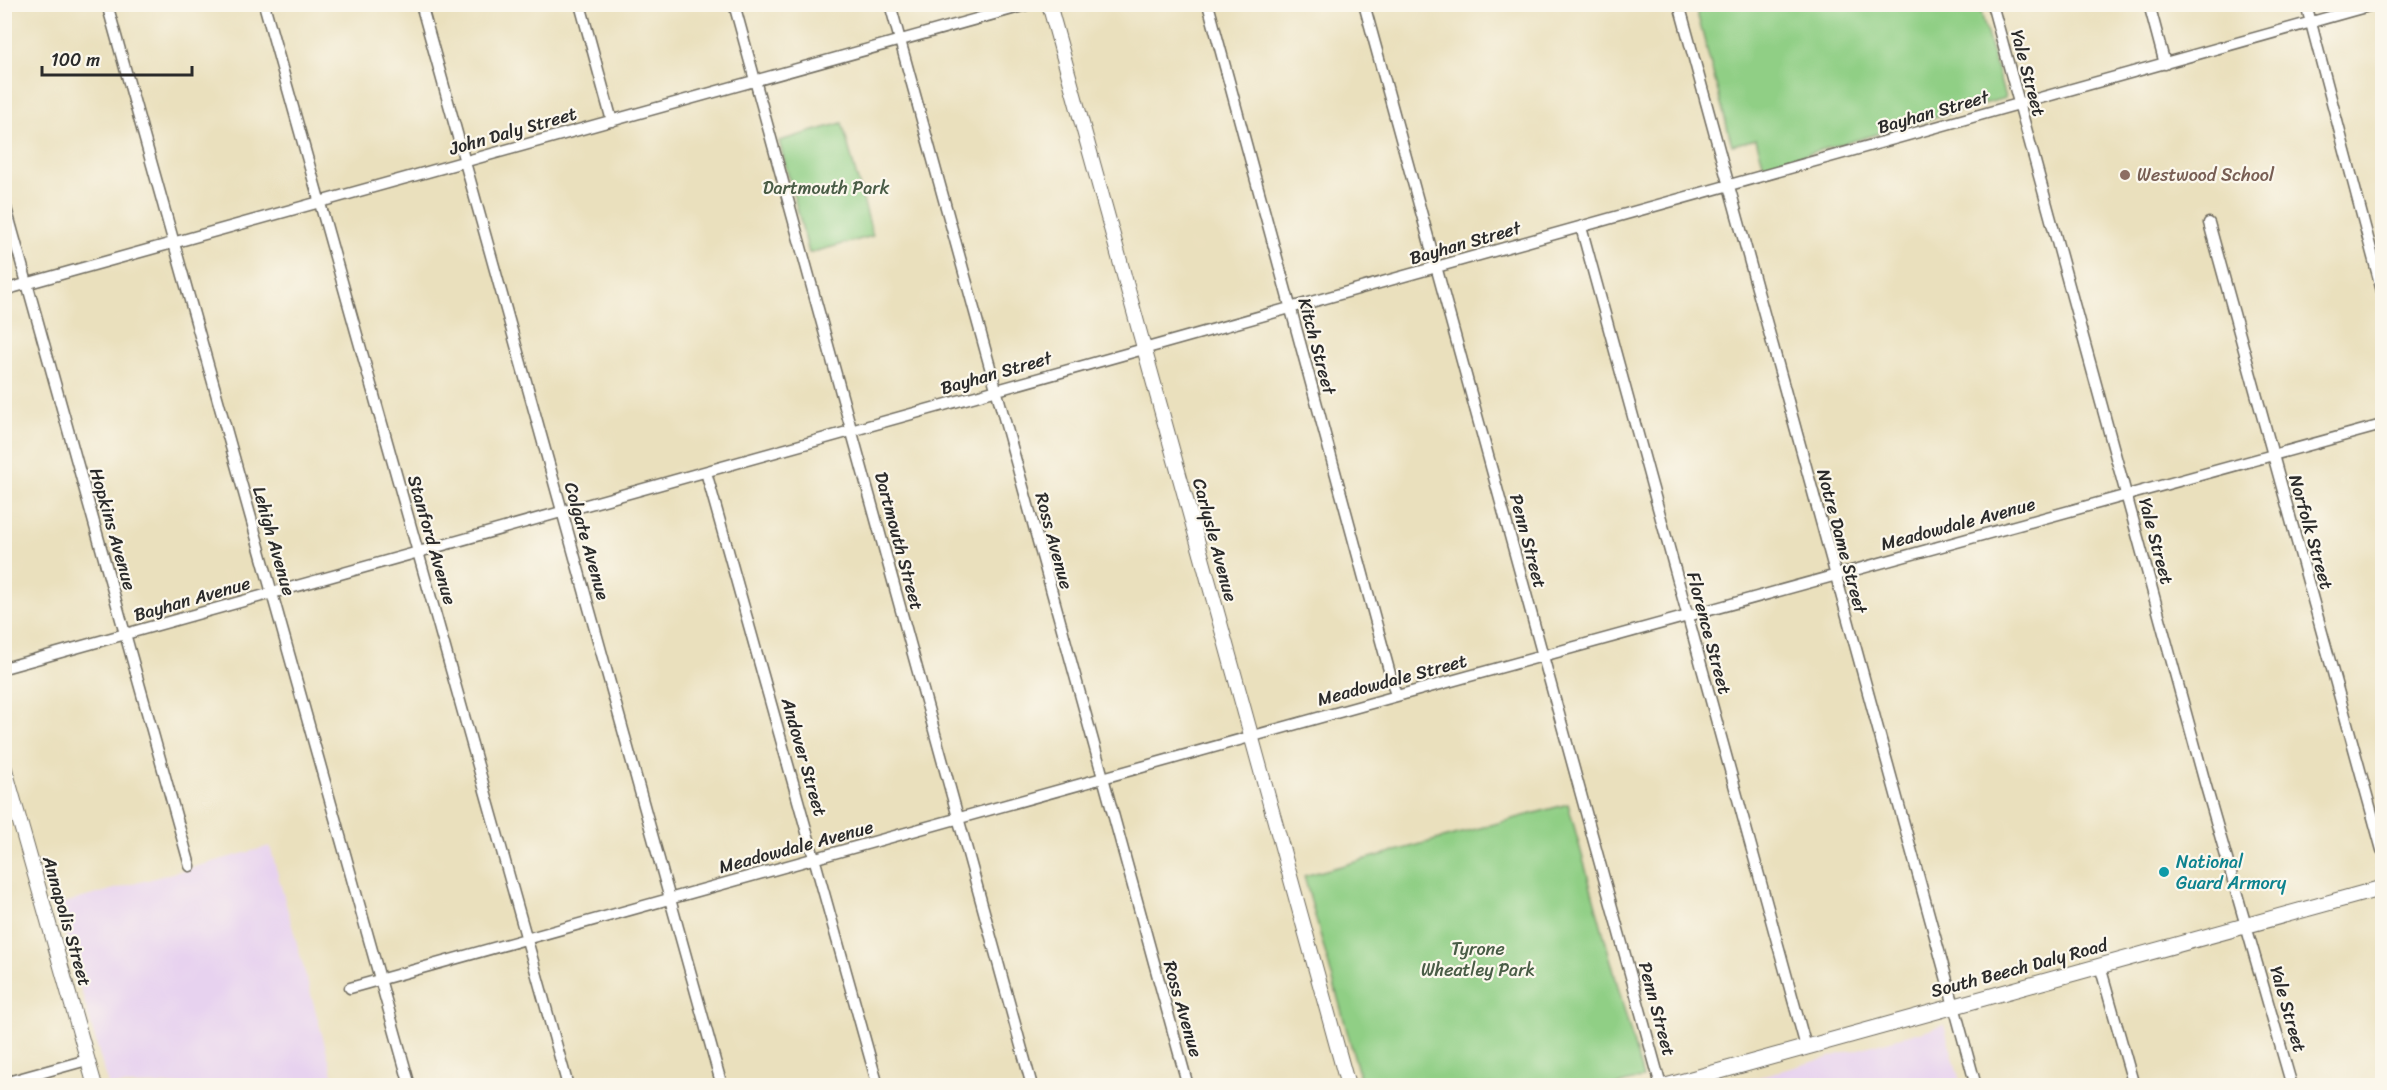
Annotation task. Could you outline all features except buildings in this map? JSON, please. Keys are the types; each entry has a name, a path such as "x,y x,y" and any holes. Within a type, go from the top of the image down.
{"main road":[{"name":"South Beech Daly Road","path":"1666,1086 2382,888"}],"street":[{"name":"Lehigh Avenue","path":"107,4 410,1086"},
{"name":"Stanford Avenue","path":"264,4 568,1086"},
{"name":"Colgate Avenue","path":"421,4 722,1086"},
{"path":"580,4 612,121"},
{"name":"Dartmouth Street","path":"734,4 1032,1086"},
{"name":"Ross Avenue","path":"890,4 1188,1086"},
{"name":"John Daly Street","path":"4,290 1030,4"},
{"name":"Carlysle Avenue","path":"1048,4 1348,1086"},
{"name":"Kitch Street","path":"1208,4 1396,696"},
{"name":"Penn Street","path":"1364,4 1660,1086"},
{"name":"Notre Dame Street","path":"1679,4 1976,1086"},
{"name":"Yale Street","path":"1992,4 2126,496 2292,1086"},
{"path":"2149,4 2165,64"},
{"path":"2306,4 2382,291"},
{"name":"Bayhan Street","path":"562,512 2376,4"},
{"name":"Hopkins Avenue","path":"4,201 190,866"},
{"name":"Norfolk Street","path":"2209,223 2382,850"},
{"name":"Florence Street","path":"1581,227 1806,1047"},
{"name":"Meadowdale Avenue","path":"1542,656 2382,425"},
{"name":"Andover Street","path":"706,472 878,1086"},
{"name":"Bayhan Avenue","path":"4,668 562,512"},
{"name":"Meadowdale Street","path":"1251,736 1542,656"},
{"name":"Meadowdale Avenue","path":"350,988 1251,736"},
{"name":"Annapolis Street","path":"4,766 95,1086"},
{"path":"2100,966 2134,1086"},
{"path":"4,1083 87,1060"}],"shaded area":[{"path":"270,846 336,1085 108,1085 57,905"},
{"path":"1944,1025 1961,1085 1730,1085"}],"green space":[{"path":"1695,5 1979,5 2005,98 1764,166 1756,139 1732,145"},
{"name":"Dartmouth Park","path":"842,123 873,236 809,253 779,141"},
{"name":"Tyrone Wheatley Park","path":"1568,804 1643,1078 1614,1086 1362,1085 1304,876"}],"place":[{"name":"Westwood School","path":"2125,175"},
{"name":"National Guard Armory","path":"2164,872"}]}
